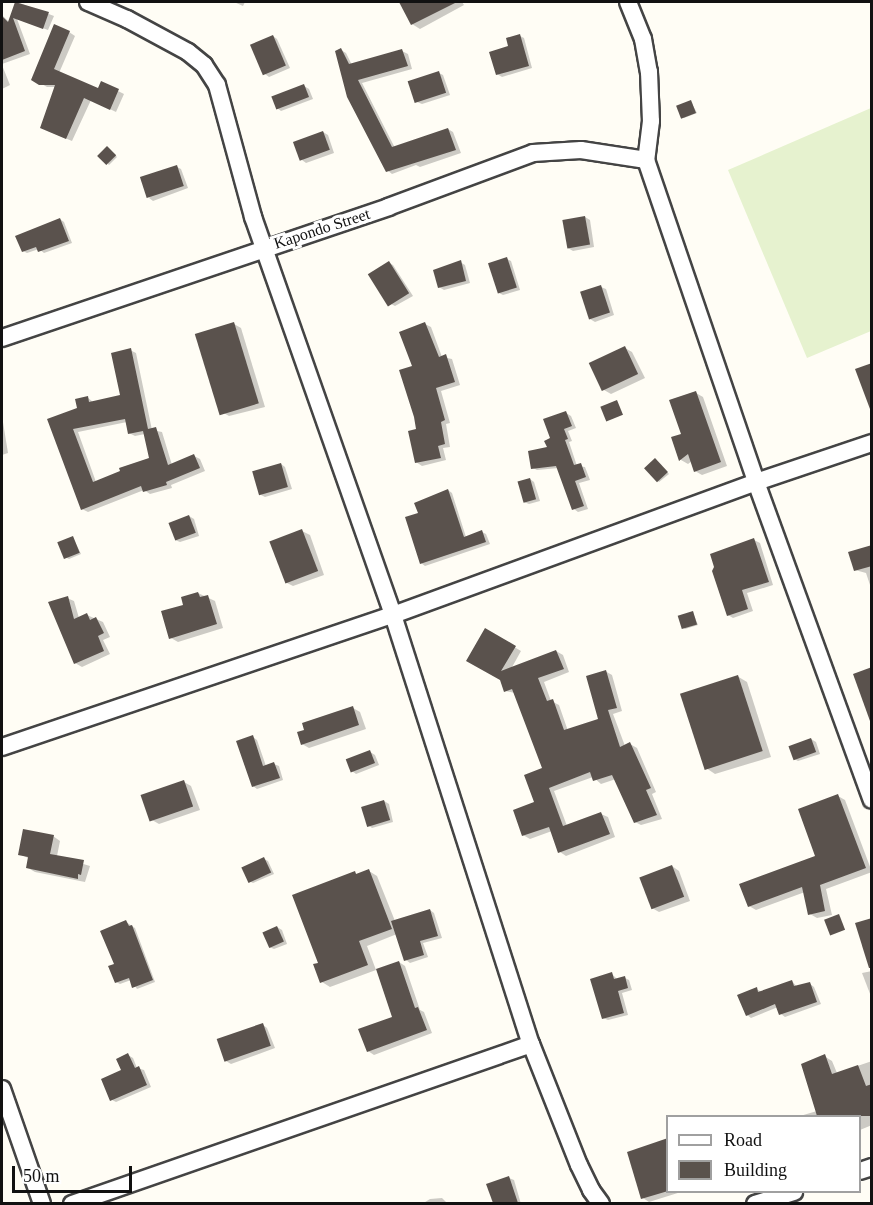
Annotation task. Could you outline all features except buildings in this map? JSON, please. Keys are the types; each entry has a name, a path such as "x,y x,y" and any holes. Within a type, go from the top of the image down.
{"street":[{"path":"88,2 163,37 204,65 217,85 263,248 393,615 531,1044 579,1165 591,1190 601,1203"},
{"path":"628,2 643,39 649,72 651,121 645,160 756,482 872,800"},
{"name":"Kapondo Street","path":"2,338 388,207 533,153 580,150 645,160"},
{"path":"2,747 393,615 756,482 872,443"},
{"path":"72,1203 531,1044"},
{"path":"2,1089 42,1203"},
{"path":"755,1203 788,1193"}],"green space":[{"path":"871,108 871,331 807,358 728,170"}]}
